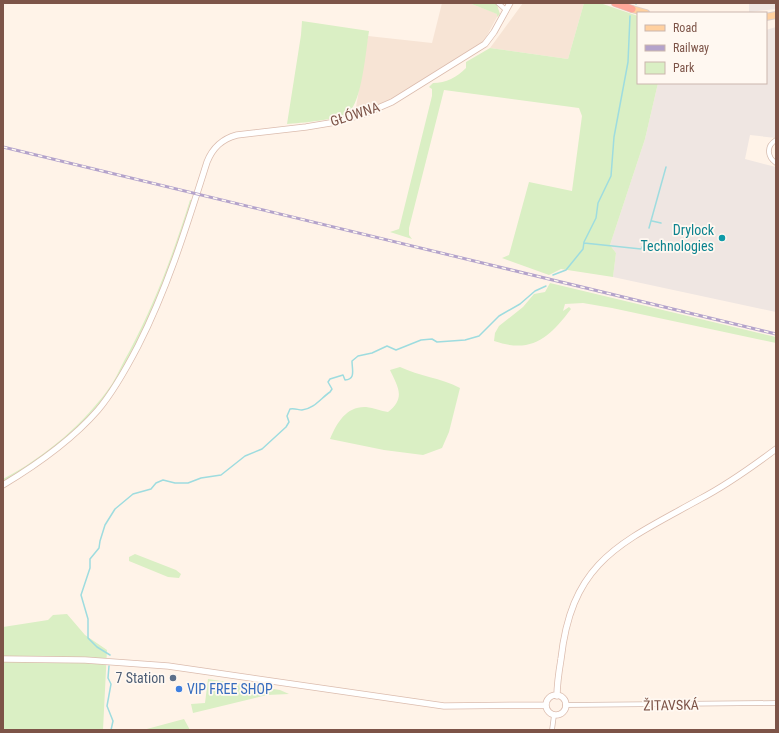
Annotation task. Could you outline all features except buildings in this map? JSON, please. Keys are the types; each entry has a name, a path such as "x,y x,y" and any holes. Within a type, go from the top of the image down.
{"highway":[{"path":"615,3 632,9"}],"main road":[{"name":"GŁÓWNA","path":"3,485 34,466 59,448 98,410 117,385 164,292 211,152 223,140 237,134 336,122 364,114 392,102 480,48 490,38 510,3"},
{"path":"632,9 642,12"},
{"path":"557,696 561,654 569,616 580,589 595,569 606,557 634,536 730,482 776,449"},
{"path":"3,659 107,662 195,670 444,706 546,705"},
{"path":"557,696 563,699 565,705 562,712 554,715 548,712 546,705 549,698 557,696"}],"street":[{"path":"498,3 506,10"},
{"path":"776,140 770,145 768,152 771,160 776,163"},
{"name":"ŽITAVSKÁ","path":"565,705 776,703"},
{"path":"552,730 554,715"}],"shaded area":[{"path":"442,3 469,3 498,14 485,39 479,46 392,99 355,113 368,36 432,43"},
{"path":"523,3 584,3 568,59 490,48"},
{"path":"749,3 776,3 776,9 749,12"},
{"path":"776,27 776,138 750,135 745,159 776,167 776,312 613,277 616,253 610,245 645,139 658,84 767,84 767,30"}],"green space":[{"path":"469,3 499,3 497,5 500,14 497,17 497,14"},
{"path":"584,3 600,3 637,16 637,84 658,84 645,139 610,245 616,253 613,277 561,269 549,275 502,258 509,255 529,182 572,191 582,116 579,108 444,90 409,228 409,235 412,239 390,232 399,229 432,96 432,89 429,87 433,83 447,81 455,77 466,68 466,62 490,48 568,59"},
{"path":"302,21 369,31 365,62 357,98 353,107 348,113 336,118 287,124 301,35"},
{"path":"190,200 193,200 152,314 124,369 107,394 80,426 48,452 3,483 3,479 49,450 63,438 89,412 112,384 139,333 156,296"},
{"path":"550,283 776,337 776,343 583,303 565,304 563,311 569,307 571,309 555,328 538,341 519,346 507,345 494,341 495,333 499,326 523,307 534,294 545,292"},
{"path":"400,367 460,388 449,432 442,448 423,455 384,450 330,439 339,421 353,409 366,407 388,412 394,407 399,397 399,392 390,370"},
{"path":"135,554 176,570 181,574 179,578 168,577 129,561 129,557"},
{"path":"67,614 85,635 107,650 103,730 3,730 3,627 48,620 53,615"},
{"path":"208,679 280,690 289,694 267,695 193,713 191,704 205,703"},
{"path":"184,719 190,730 143,730"}],"waterway":[{"path":"553,275 566,270 583,249 584,242 596,218 598,203 611,176 614,137 628,62 630,16"},
{"path":"649,228 666,167"},
{"path":"652,221 661,223"},
{"path":"584,243 641,249 645,241"},
{"path":"110,655 97,647 88,638 88,619 81,595 90,568 90,559 99,548 105,525 115,509 133,494 151,489 156,483 163,480 175,483 188,483 201,478 221,475 245,456 262,449 286,427 289,422 287,416 290,409 306,409 318,402 330,392 332,389 328,382 330,379 343,375 345,380 351,378 353,374 352,361 358,356 372,353 387,346 396,350 421,340 432,339 437,342 465,340 479,336 499,316 520,304 535,291 546,286"},
{"path":"109,666 108,678 111,684 107,706 113,721 111,730"}],"railway":[{"path":"3,147 776,334"}],"place":[{"name":"Drylock Technologies","path":"722,238"},
{"name":"7 Station","path":"173,678"},
{"name":"VIP FREE SHOP","path":"179,689"}]}
